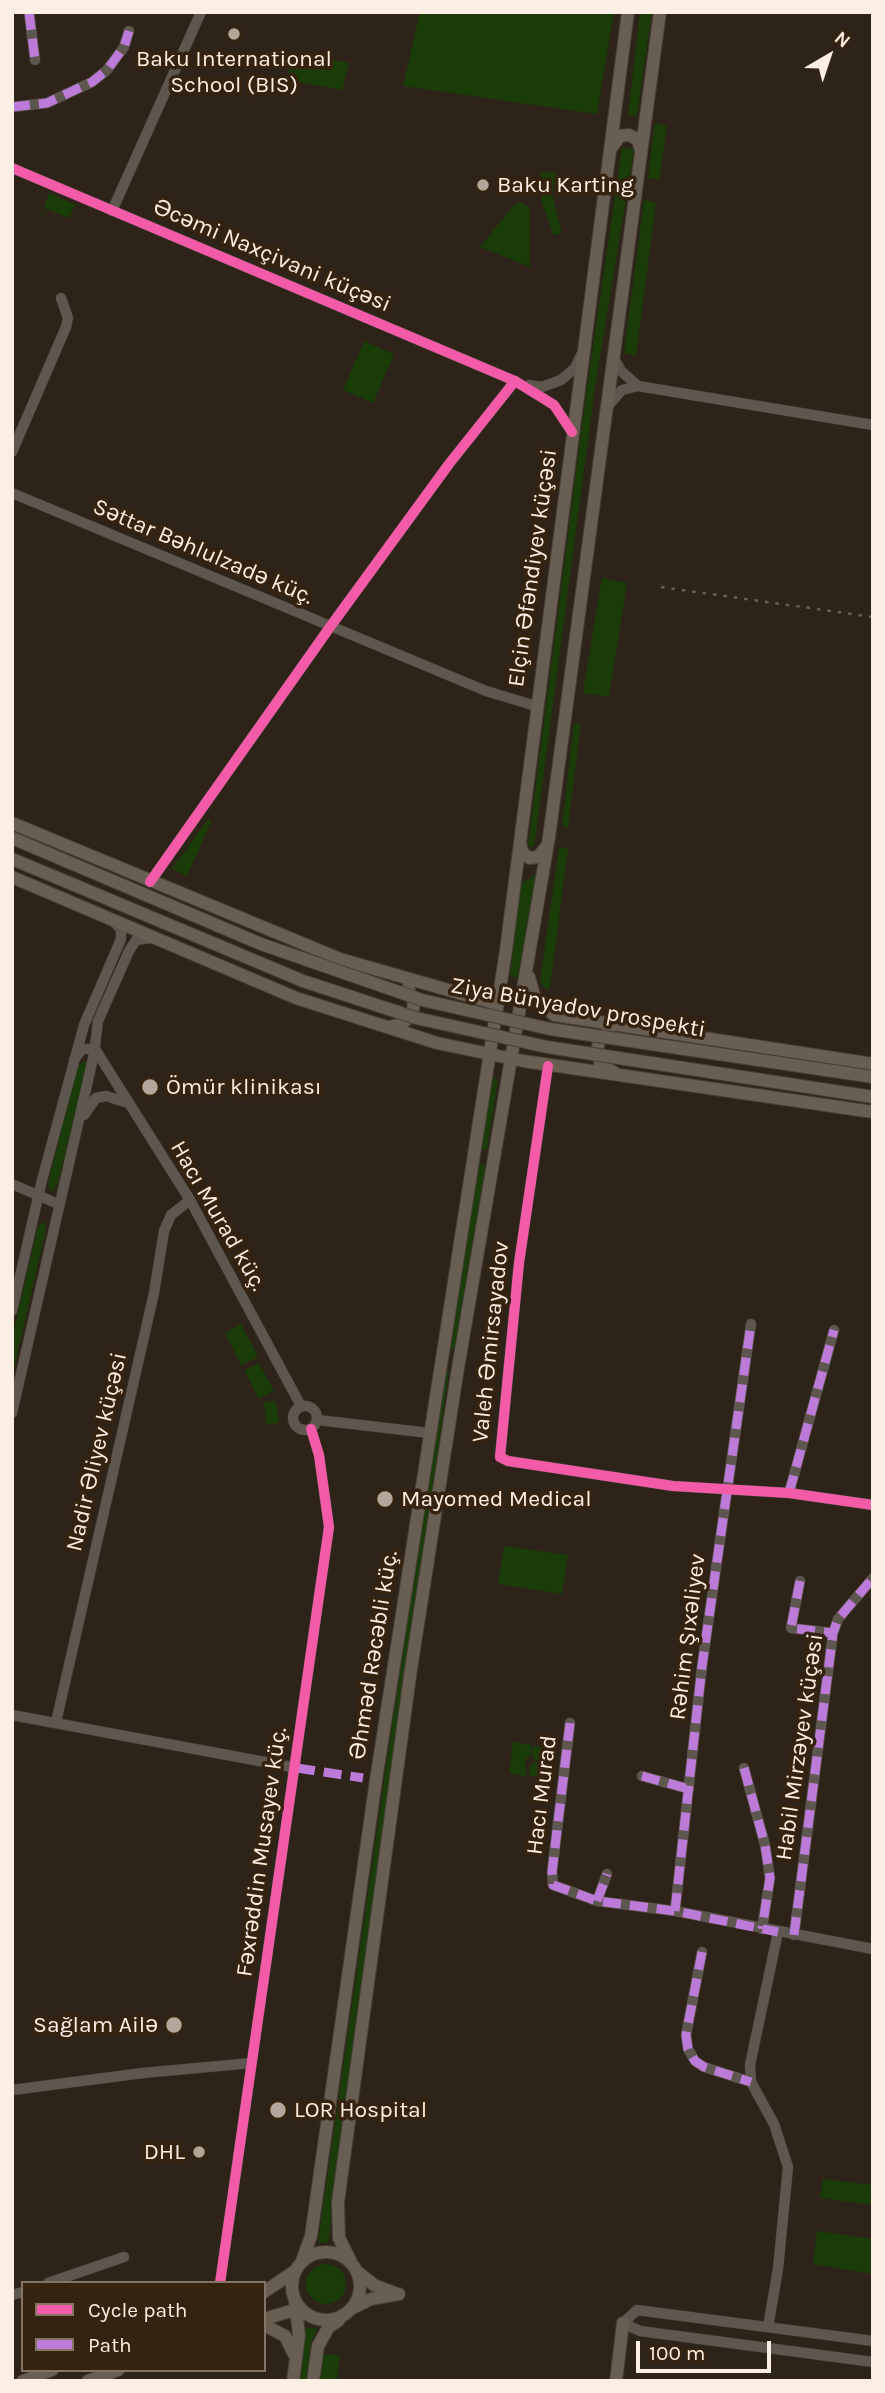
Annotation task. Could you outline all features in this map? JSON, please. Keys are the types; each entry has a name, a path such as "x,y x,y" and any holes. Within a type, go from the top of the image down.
{"main road":[{"name":"Elçin Əfəndiyev küçəsi","path":"489,1055 520,842 629,15"},
{"path":"530,957 549,836 612,353 661,16"},
{"path":"611,149 620,136 629,135 638,140 642,154"},
{"name":"Ziya Bünyadov prospekti","path":"12,823 285,939 387,974 497,1004"},
{"path":"520,842 525,856 534,858 544,850 549,836"},
{"name":"Ziya Bünyadov prospekti","path":"12,837 261,944 422,1000 550,1029 873,1077"},
{"name":"Ziya Bünyadov prospekti","path":"15,861 277,971 416,1018 547,1047 873,1097"},
{"path":"12,877 296,998 382,1027 489,1055 548,1066 873,1112"},
{"name":"Ziya Bünyadov prospekti","path":"530,957 529,983 533,996 554,1015 873,1064"},
{"name":"Əhməd Rəcəbli küç.","path":"351,2262 339,2238 338,2202 411,1669 493,1156 530,957"},
{"path":"382,1027 402,1024 414,1008 407,988 387,974"},
{"path":"623,1077 601,1065 597,1051 605,1034 626,1028"},
{"name":"Əhməd Rəcəbli küç.","path":"299,2266 311,2236 317,2198 376,1780 489,1055"},
{"path":"472,1153 493,1156"},
{"path":"440,1365 458,1368"},
{"path":"266,2291 299,2266 327,2251 351,2262 359,2273 382,2289 399,2294 374,2298 328,2320 311,2316 296,2306"},
{"path":"293,2381 296,2362 296,2306 292,2290 299,2266"},
{"path":"313,2381 318,2346 323,2336 349,2311 360,2292 359,2273"},
{"path":"266,2318 296,2306"},
{"path":"616,2381 623,2323"},
{"path":"266,2326 278,2331 290,2342 296,2362"},
{"path":"23,2381 47,2372"},
{"path":"88,2381 113,2372"}],"street":[{"path":"29,12 35,60"},
{"path":"112,211 201,12"},
{"path":"12,107 47,103 92,82 107,69 124,47 129,31"},
{"name":"Əcəmi Naxçivani küçəsi","path":"12,168 516,381"},
{"path":"12,452 67,323 61,298"},
{"path":"516,381 542,387 561,380 575,368 584,348"},
{"path":"612,353 621,371 638,386"},
{"path":"516,381 554,405 572,432"},
{"path":"150,882 449,464 516,381"},
{"path":"604,415 622,390 638,386 873,425"},
{"name":"Səttar Bəhlulzadə küç.","path":"12,493 486,691 536,706"},
{"path":"12,1311 74,1060 87,1016 121,939 121,929 111,920"},
{"path":"12,1413 103,1006 136,940 154,938"},
{"path":"74,1060 82,1049 95,1049"},
{"name":"Hacı Murad küç.","path":"95,1049 190,1200 301,1406"},
{"name":"Valeh Əmirsayadov","path":"548,1066 519,1263 500,1457 673,1486 789,1493 873,1505"},
{"path":"77,1128 96,1098 106,1096 129,1103"},
{"path":"12,1184 58,1204"},
{"name":"Nadir Əliyev küçəsi","path":"56,1723 150,1312 164,1231 171,1215 190,1200"},
{"name":"Rəhim Şıxəliyev","path":"675,1911 726,1490 751,1324"},
{"path":"789,1493 834,1330"},
{"path":"314,1425 313,1408 301,1406 295,1411 293,1422 302,1430 314,1425 429,1433"},
{"name":"Fəxrəddin Musayev küç.","path":"220,2281 297,1768 329,1527 314,1425"},
{"name":"Habil Mirzəyev küçəsi","path":"794,1935 833,1633 838,1619 869,1590 873,1577"},
{"path":"800,1581 791,1629 833,1633"},
{"path":"12,1715 297,1768"},
{"name":"Hacı Murad","path":"570,1723 552,1872 553,1885 597,1901"},
{"path":"744,1768 765,1845 770,1878 762,1929"},
{"path":"642,1776 689,1789"},
{"path":"607,1874 597,1901 675,1911 873,1949"},
{"path":"768,2327 778,2269 788,2167 774,2124 751,2082 750,2065 778,1932"},
{"path":"702,1952 686,2035 688,2049 695,2061 704,2067 751,2082"},
{"path":"12,2090 143,2073 252,2063"},
{"path":"54,2281 124,2257"},
{"path":"873,2341 637,2310 623,2323 640,2331 873,2362"}],"green space":[{"path":"420,12 614,12 597,114 403,86"},
{"path":"640,12 652,12 637,116 628,115"},
{"path":"292,51 349,63 342,90 287,80"},
{"path":"655,123 667,126 659,180 648,178"},
{"path":"622,148 634,149 595,388 534,847 528,846 587,387"},
{"path":"541,172 556,173 552,194 562,233 554,236 542,203"},
{"path":"49,193 75,205 69,218 45,208 37,228"},
{"path":"644,200 656,203 636,356 624,353"},
{"path":"521,202 530,208 530,267 480,247 515,204"},
{"path":"364,341 394,354 373,403 343,390"},
{"path":"602,578 627,583 609,697 583,693"},
{"path":"574,723 581,724 568,828 562,826"},
{"path":"208,819 211,822 187,876 172,869"},
{"path":"559,848 568,848 550,989 544,988 540,980"},
{"path":"536,874 518,978 510,976 521,884"},
{"path":"89,1059 57,1186 51,1192 48,1184 77,1066"},
{"path":"492,1078 498,1079 487,1150 480,1149"},
{"path":"479,1164 486,1165 454,1350 447,1349"},
{"path":"44,1221 46,1229 12,1377 12,1338 38,1227"},
{"path":"241,1324 258,1357 241,1365 225,1333"},
{"path":"259,1363 274,1391 259,1399 244,1371"},
{"path":"443,1370 449,1371 328,2243 318,2242"},
{"path":"276,1401 279,1423 266,1424 264,1402"},
{"path":"504,1546 568,1555 562,1594 498,1584"},
{"path":"513,1742 532,1745 530,1756 525,1760 526,1776 509,1773 511,1758 517,1758 511,1757"},
{"path":"533,1746 551,1749 549,1763 535,1760 532,1756"},
{"path":"534,1762 548,1764 546,1778 529,1775 530,1765"},
{"path":"823,2179 873,2185 873,2205 820,2198"},
{"path":"817,2231 873,2239 873,2274 813,2264"},
{"path":"326,2264 334,2265 340,2270 345,2276 345,2292 340,2298 334,2303 326,2304 318,2303 312,2298 307,2292 306,2284 307,2276 312,2270 318,2265"},
{"path":"305,2327 318,2329 311,2342 306,2381 298,2381"},
{"path":"322,2355 340,2356 337,2381 319,2381"}],"railway":[{"path":"661,587 873,617"}],"marked path":[{"path":"29,12 35,60"},
{"path":"12,107 47,103 92,82 107,70 124,47 129,31"},
{"path":"675,1911 702,1666 751,1324"},
{"path":"789,1493 834,1330"},
{"path":"794,1935 833,1633 838,1619 873,1578"},
{"path":"800,1581 791,1628 833,1633"},
{"path":"570,1723 552,1872 553,1885 597,1901 675,1911 778,1932"},
{"path":"297,1768 363,1778"},
{"path":"744,1768 765,1845 770,1878 762,1929"},
{"path":"642,1776 689,1789"},
{"path":"597,1901 607,1874"},
{"path":"702,1952 686,2035 688,2049 695,2061 704,2067 751,2082"}],"cycle path":[{"path":"12,168 515,381 554,405 572,432"},
{"path":"150,882 330,627 449,464 515,381"},
{"path":"548,1066 519,1263 500,1457 508,1461 673,1486 789,1493 873,1505"},
{"path":"220,2281 329,1527 319,1455 311,1429"}],"place":[{"name":"Baku International School (BIS)","path":"234,34"},
{"name":"Baku Karting","path":"483,185"},
{"name":"Ömür klinikası","path":"150,1087"},
{"name":"Mayomed Medical","path":"385,1499"},
{"name":"Sağlam Ailə","path":"174,2025"},
{"name":"LOR Hospital","path":"278,2110"},
{"name":"DHL","path":"199,2152"}]}
